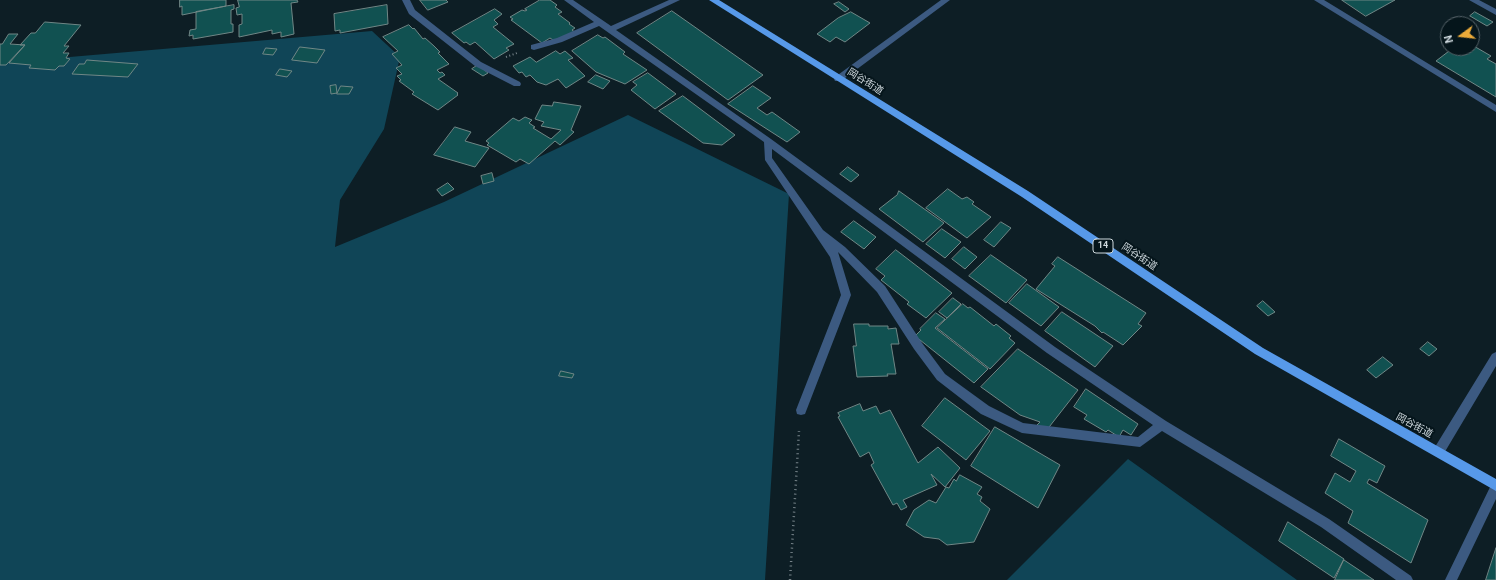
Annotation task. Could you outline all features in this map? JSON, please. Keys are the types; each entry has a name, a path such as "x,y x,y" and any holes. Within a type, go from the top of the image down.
{"main road":[{"name":"岡谷街道","path":"713,0 1025,194 1259,351 1439,452 1496,486"}],"street":[{"path":"406,0 412,12 478,64 518,84"},
{"path":"568,0 768,141 1052,350 1162,425 1325,523 1407,580"},
{"path":"609,30 676,0"},
{"path":"838,79 946,0"},
{"path":"1318,0 1496,109"},
{"path":"1473,0 1496,12"},
{"path":"534,48 575,35 600,23"},
{"path":"768,141 768,158 835,256 846,295 801,410"},
{"path":"818,232 842,250 881,289 918,346 941,377 985,410 1022,428 1140,442 1162,425"},
{"path":"1439,452 1496,357"},
{"path":"1451,580 1496,486"}],"path":[{"path":"790,580 801,410"}],"shaded area":[{"path":"372,31 400,57 384,129 340,200 335,247 444,202 628,115 789,194 765,580 0,580 0,63"},
{"path":"1128,459 1297,580 1007,580"}],"building":[{"path":"180,0 226,0 226,6 182,15"},
{"path":"238,0 297,0 298,2 291,3 294,34 281,37 281,32 272,34 272,30 239,37 239,25 242,24 242,14 237,15 236,8 239,7"},
{"path":"420,0 446,0 448,2 428,10"},
{"path":"540,0 550,0 557,5 555,7 562,12 558,14 575,28 572,30 576,33 556,42 550,38 542,43 511,20 513,19 510,17 522,10 527,10 525,9"},
{"path":"1342,0 1395,0 1366,16"},
{"path":"839,2 849,9 845,12 834,4"},
{"path":"234,5 234,9 231,10 231,24 233,24 233,32 193,39 193,35 189,36 190,30 196,29 196,12"},
{"path":"387,5 388,24 340,33 340,30 335,31 334,14"},
{"path":"495,9 502,14 494,20 498,24 493,27 514,44 506,48 509,50 494,59 475,42 470,45 466,42 464,43 452,33"},
{"path":"672,11 763,75 728,100 637,33"},
{"path":"851,12 870,23 845,42 836,37 830,42 817,34 838,18"},
{"path":"1475,12 1493,22 1487,26 1480,22 1480,16 1470,16"},
{"path":"45,22 81,25 64,46 69,46 63,53 69,53 66,58 70,59 64,66 59,66 55,70 29,68 31,65 9,63 25,45 20,45 31,33 35,33"},
{"path":"409,25 413,29 414,28 423,39 425,38 434,46 440,52 438,53 449,64 437,70 445,75 438,79 458,93 458,95 438,110 412,94 414,92 399,81 401,80 397,76 402,74 396,68 402,65 392,54 398,51 383,37"},
{"path":"9,34 18,34 10,44 25,45 6,65 0,65 0,44 2,44"},
{"path":"598,35 603,38 605,37 625,52 623,54 647,70 625,84 596,72 572,51"},
{"path":"300,47 325,50 317,63 292,60"},
{"path":"266,48 277,49 273,55 263,54"},
{"path":"1480,50 1491,56 1487,59 1496,64 1496,97 1436,61 1443,56 1480,56"},
{"path":"556,51 560,54 565,51 573,58 568,60 585,76 566,88 558,79 546,85 537,82 530,75 526,77 522,72 519,73 513,66 530,57 536,62"},
{"path":"87,60 138,64 128,77 72,74 79,64 84,64"},
{"path":"478,65 488,73 483,76 472,69"},
{"path":"280,69 292,71 287,77 276,75"},
{"path":"648,73 676,94 655,109 631,90 637,85 633,82"},
{"path":"596,75 610,81 603,89 588,82"},
{"path":"336,85 337,93 331,94 330,86"},
{"path":"341,86 353,87 349,94 337,94"},
{"path":"753,86 771,98 757,108 767,115 772,112 800,132 787,142 728,104"},
{"path":"683,96 735,135 722,145 703,143 659,111"},
{"path":"554,102 581,106 571,130 574,132 560,145 555,141 529,164 520,159 516,162 487,145 489,143 486,141 513,118 519,121 525,117 532,120 529,123 535,127 533,128 551,139 561,130 541,126 544,122 535,119 542,105 552,106"},
{"path":"455,127 471,132 465,141 489,148 475,167 434,155"},
{"path":"848,167 859,175 851,182 840,174"},
{"path":"492,173 494,181 483,184 481,176"},
{"path":"448,183 454,189 442,196 437,190"},
{"path":"948,189 962,199 967,197 974,202 972,204 991,217 967,238 926,208"},
{"path":"899,191 944,223 923,242 879,209 897,195"},
{"path":"854,221 876,237 864,249 841,232"},
{"path":"1001,222 1011,228 994,247 984,240"},
{"path":"942,229 961,242 945,258 926,244"},
{"path":"964,247 977,257 965,269 952,259"},
{"path":"896,250 952,293 926,318 907,304 909,302 881,280 885,276 876,269"},
{"path":"991,255 1027,280 1006,303 969,276"},
{"path":"1058,257 1146,313 1138,324 1142,326 1123,345 1103,332 1102,333 1095,326 1036,289 1055,266 1052,264"},
{"path":"1027,284 1059,307 1041,326 1009,303"},
{"path":"953,298 961,304 947,318 939,312"},
{"path":"1263,301 1275,312 1268,316 1257,306"},
{"path":"963,304 968,308 970,307 994,326 996,324 1011,336 1009,338 1015,343 990,369 937,328"},
{"path":"1062,312 1113,346 1095,367 1045,331"},
{"path":"936,313 945,319 935,328 988,369 974,383 915,336"},
{"path":"854,324 888,326 888,329 896,328 899,344 891,344 896,374 887,374 888,376 857,377 853,346 856,346"},
{"path":"1428,342 1437,349 1429,356 1420,349"},
{"path":"1018,349 1078,390 1046,431 1037,425 1040,422 1020,415 981,387"},
{"path":"1383,357 1393,365 1376,378 1367,370"},
{"path":"561,371 574,374 572,378 559,376"},
{"path":"1086,389 1138,424 1131,435 1123,430 1119,437 1108,430 1106,432 1084,419 1087,415 1074,407"},
{"path":"945,398 990,431 966,460 922,426"},
{"path":"860,404 863,411 876,406 880,414 890,410 918,463 938,447 960,468 945,487 931,474 937,485 903,500 907,507 901,510 897,503 893,505 871,465 874,463 869,452 860,457 838,417 840,416 838,413"},
{"path":"995,427 1060,465 1038,508 971,466"},
{"path":"1339,439 1385,466 1377,483 1369,479 1367,483 1428,520 1411,563 1348,523 1353,511 1325,493 1335,473 1350,482 1356,471 1331,456"},
{"path":"960,475 982,487 977,494 982,497 980,501 990,509 974,542 947,545 939,539 924,537 906,525 914,510 929,500 936,503 946,487 949,488 954,479 956,481"},
{"path":"1288,522 1344,559 1334,578 1279,541"},
{"path":"1496,548 1496,580 1486,580"},
{"path":"1344,560 1374,580 1335,580"}]}
